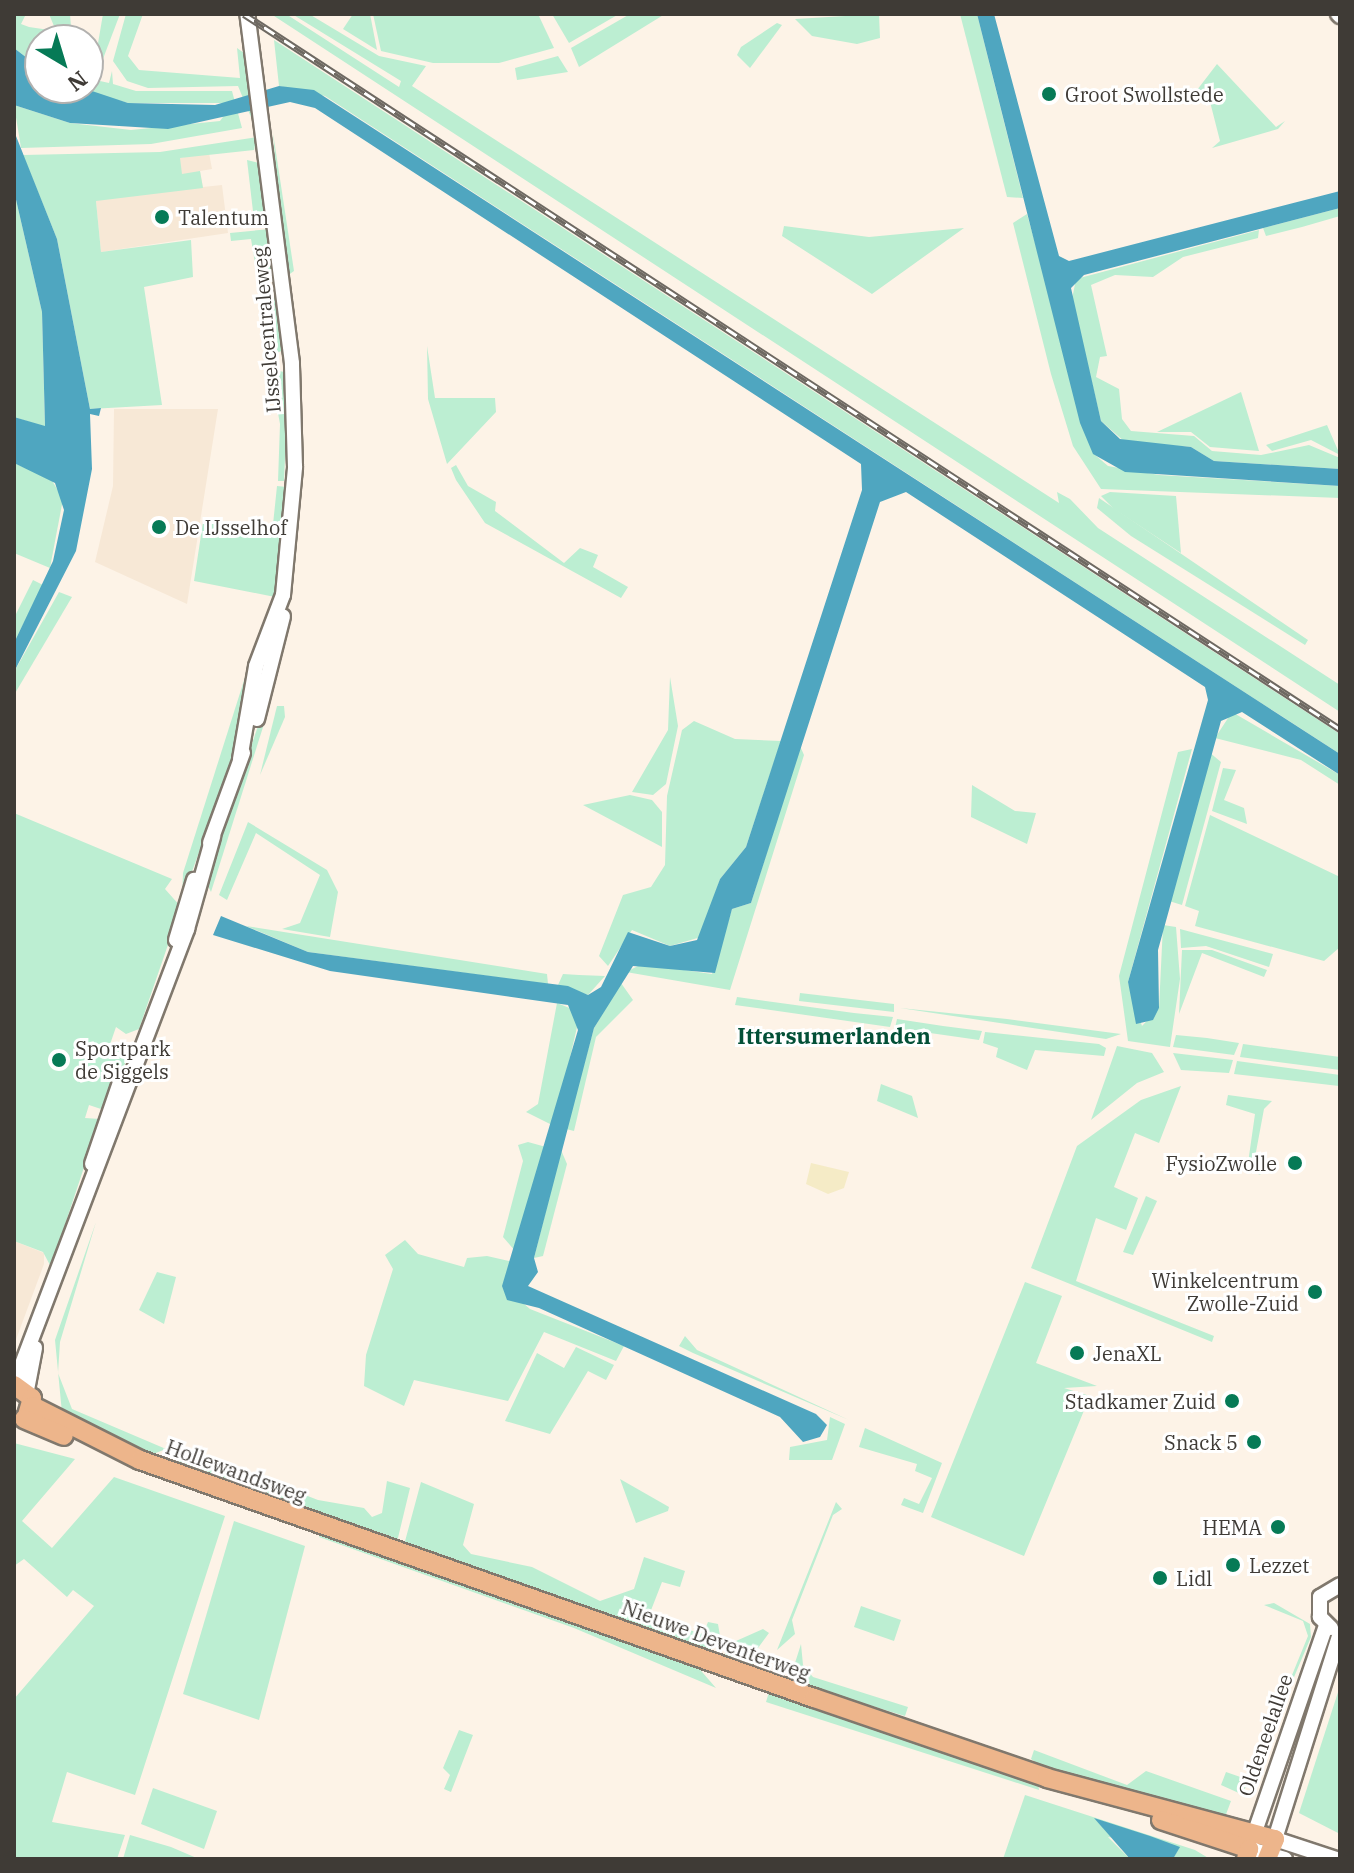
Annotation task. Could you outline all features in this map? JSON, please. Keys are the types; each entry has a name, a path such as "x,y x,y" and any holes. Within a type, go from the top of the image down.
{"main road":[{"name":"Hollewandsweg","path":"21,1401 106,1447 352,1536"},
{"name":"Nieuwe Deventerweg","path":"352,1536 1274,1853"}],"street":[{"name":"IJsselcentraleweg","path":"21,1401 42,1316 175,948 209,865 213,837 240,759 256,666 283,595 293,503 293,386 263,113 247,14"},
{"path":"1335,1629 1320,1597 1340,1585"},
{"name":"Oldeneelallee","path":"1250,1847 1335,1629"},
{"name":"Oldeneelallee","path":"1274,1853 1335,1629"},
{"name":"Nieuwe Deventerweg","path":"1274,1853 1336,1859"}],"shaded area":[{"name":"Talentum","path":"209,153 212,169 200,171 203,187 222,185 228,233 101,252 96,201 179,158"},
{"path":"114,409 218,409 187,604 95,562 113,486"},
{"path":"14,1241 44,1253 44,1264 14,1345"}],"green space":[{"path":"14,14 26,14 21,24 24,25 24,56 14,48"},
{"path":"49,14 70,14 71,24 53,24"},
{"path":"103,14 120,14 104,56 104,24 101,24"},
{"path":"126,14 143,14 128,56 139,70 240,78 237,48 244,53 255,127 238,86 148,88 127,81 113,61"},
{"path":"271,14 286,14 399,87 401,81 292,14 309,14 379,56 426,66 412,86 1059,503 1057,492 1070,499 1098,528 1340,685 1340,712"},
{"path":"353,14 370,14 377,50 343,29"},
{"path":"373,14 538,14 554,48 499,63 433,63 381,51"},
{"path":"552,14 619,14 569,43"},
{"path":"630,14 665,14 579,67 571,48"},
{"path":"879,14 880,38 857,44 812,36 795,19"},
{"path":"960,14 977,14 1023,198 1007,197"},
{"path":"777,23 782,25 750,68 737,55 741,47"},
{"path":"274,40 1340,734 1340,754 325,96 279,86"},
{"path":"558,56 568,72 517,80 515,68"},
{"path":"1217,64 1276,127 1285,121 1278,129 1212,148 1220,141 1207,90 1197,90"},
{"path":"112,71 113,84 136,91 232,91 242,128 151,144 21,148 14,105 70,123 131,130 220,121 233,103 128,103 104,96 104,82 109,83"},
{"path":"273,133 294,271 287,276 280,220"},
{"path":"257,137 254,150 180,158 182,174 200,171 203,188 96,201 101,252 191,240 193,277 144,287 162,405 90,409 57,239 23,155 160,152"},
{"path":"247,160 259,163 267,215 262,221 254,220"},
{"path":"14,191 42,312 45,427 14,417"},
{"path":"1340,208 1340,216 1302,227 1266,236 1263,228"},
{"path":"1027,214 1094,454 1108,466 1159,475 1340,486 1340,498 1101,489 1073,446 1051,374 1013,223"},
{"path":"784,226 869,237 964,228 872,294 782,236"},
{"path":"270,229 273,272 258,281 251,239 231,241 230,233"},
{"path":"1259,230 1258,238 1183,257 1153,277 1115,275 1091,285 1107,356 1100,357 1096,377 1119,389 1122,419 1131,431 1194,436 1212,451 1261,455 1309,445 1340,458 1340,469 1214,461 1191,447 1125,442 1101,421 1072,299 1076,279"},
{"path":"260,295 278,299 284,350 269,356"},
{"path":"427,346 435,398 495,398 496,412 447,464 428,399"},
{"path":"270,369 284,372 288,390 284,481 278,481 280,424"},
{"path":"1241,392 1259,451 1210,447 1191,432 1157,432"},
{"path":"1327,425 1340,455 1311,440 1272,451 1266,445"},
{"path":"14,463 51,479 63,499 50,568 14,553"},
{"path":"456,465 468,486 496,502 495,511 564,563 580,548 598,555 593,567 628,587 621,598 485,523 456,480 451,468"},
{"path":"277,486 287,487 275,597 194,581 203,522 272,534"},
{"path":"1110,492 1176,496 1181,553 1114,509 1101,496"},
{"path":"1099,498 1308,640 1305,645 1131,536 1097,508"},
{"path":"33,580 43,585 14,643 14,618"},
{"path":"59,592 72,597 14,695 14,672"},
{"path":"247,671 240,740 182,899 183,873"},
{"path":"670,677 678,726 666,784 653,795 632,792 668,730"},
{"path":"274,679 263,727 211,892 207,884 221,835"},
{"path":"277,706 284,706 285,717 260,775"},
{"path":"1232,712 1340,775 1340,785 1301,760 1215,738"},
{"path":"694,721 735,739 781,741 746,847 720,879 701,937 670,946 632,930 608,966 599,956 623,895 651,887 665,865 667,796 682,730"},
{"path":"800,746 804,755 730,990 626,972 642,964 712,974 732,909 751,903"},
{"path":"1192,749 1128,982 1142,1026 1159,1008 1163,925 1176,927 1180,979 1170,1047 1128,1041 1119,976 1178,752"},
{"path":"1209,752 1221,762 1182,905 1169,901"},
{"path":"1223,768 1236,770 1224,800 1244,808 1247,824 1212,811"},
{"path":"972,785 1015,811 1036,813 1027,844 971,817"},
{"path":"630,795 652,800 662,812 662,847 583,805"},
{"name":"Sportpark de Siggels","path":"14,813 172,879 165,889 181,907 139,1029 126,1034 116,1027 105,1059 115,1043 126,1046 128,1057 104,1110 89,1105 85,1118 100,1119 51,1267 43,1252 14,1241"},
{"path":"1210,815 1340,877 1340,947 1324,961 1195,926 1199,911 1185,906"},
{"path":"248,822 327,870 338,892 330,937 282,929 300,923 320,875 256,833 227,900 219,895"},
{"path":"246,926 547,974 548,984 308,952"},
{"path":"1180,929 1273,954 1269,967 1206,946 1181,948"},
{"path":"1182,950 1212,950 1267,970 1264,977 1202,953 1179,1014"},
{"path":"563,974 605,976 588,995 558,985"},
{"path":"621,983 633,1000 596,1037 574,1131 566,1129 594,1028"},
{"path":"800,993 894,1004 894,1012 799,1001"},
{"path":"737,997 893,1017 890,1027 735,1005"},
{"path":"557,1003 572,1009 578,1023 554,1126 526,1112 538,1104"},
{"path":"900,1008 1007,1019 1121,1034 1106,1039"},
{"path":"897,1019 982,1031 979,1040 895,1028"},
{"path":"985,1032 1099,1044 1106,1048 1104,1056 1035,1050 1027,1070 996,1057 998,1048 983,1043"},
{"path":"1176,1035 1239,1043 1234,1055 1173,1047"},
{"path":"1243,1044 1340,1057 1340,1070 1240,1057"},
{"path":"1117,1046 1152,1053 1164,1072 1137,1083 1091,1120"},
{"path":"1173,1053 1233,1060 1229,1073 1181,1070"},
{"path":"1237,1061 1340,1075 1339,1086 1234,1074"},
{"path":"881,1084 912,1096 918,1118 877,1101"},
{"path":"1181,1086 1159,1143 1135,1133 1114,1187 1138,1198 1126,1230 1096,1218 1076,1281 1214,1336 1212,1342 1031,1268 1077,1146 1141,1100"},
{"path":"1228,1095 1272,1101 1264,1109 1253,1168 1261,1175 1239,1168 1248,1163 1255,1114 1226,1105"},
{"path":"528,1142 546,1147 516,1252 503,1237 523,1161 518,1145"},
{"path":"561,1150 567,1164 543,1256 534,1258"},
{"path":"1146,1196 1157,1201 1133,1255 1123,1252"},
{"path":"96,1222 60,1342 58,1372 55,1340"},
{"path":"405,1240 418,1254 464,1267 467,1258 487,1256 513,1262 503,1286 530,1309 624,1346 616,1361 544,1332 508,1401 414,1380 404,1406 364,1386 366,1355 393,1269 385,1255"},
{"path":"157,1272 176,1277 164,1324 139,1310"},
{"path":"1025,1282 1062,1296 1036,1363 1097,1386 1064,1388 1090,1396 1024,1556 931,1517"},
{"path":"685,1336 697,1350 849,1420 679,1346"},
{"path":"576,1347 614,1365 606,1380 588,1371 550,1434 505,1421 537,1353 564,1368"},
{"path":"58,1374 72,1409 166,1449 148,1456 62,1413"},
{"path":"830,1417 845,1424 832,1460 789,1460 790,1447 827,1440"},
{"path":"865,1428 942,1463 923,1513 901,1505 904,1498 919,1504 932,1478 915,1471 917,1464 859,1447"},
{"path":"14,1443 75,1459 22,1521 52,1548 114,1477 225,1516 135,1795 67,1772 52,1822 125,1835 117,1859 14,1859 14,1699 94,1606 73,1590 67,1597 24,1559 14,1566"},
{"path":"197,1453 318,1500 364,1508 372,1517 382,1513 387,1481 410,1488 397,1542 174,1465 183,1454"},
{"path":"620,1479 669,1507 668,1511 636,1523"},
{"path":"421,1482 474,1504 463,1545 471,1554 532,1567 600,1601 634,1589 644,1557 685,1571 680,1587 662,1582 648,1618 703,1634 708,1622 718,1624 720,1636 709,1652 404,1545"},
{"path":"836,1502 842,1509 833,1515 792,1620 795,1634 777,1650"},
{"path":"234,1521 305,1546 259,1720 183,1694"},
{"path":"323,1532 696,1665 716,1688 574,1628 319,1537"},
{"path":"1274,1603 1310,1624 1311,1637 1264,1748 1249,1781 1241,1794 1221,1785 1226,1772 1249,1780 1308,1636 1303,1621 1264,1605"},
{"path":"861,1606 901,1620 894,1641 854,1627"},
{"path":"763,1629 769,1633 750,1659 754,1666 725,1656 727,1645"},
{"path":"801,1644 803,1665 813,1677 908,1707 905,1716 812,1688 795,1663"},
{"path":"1340,1686 1340,1834 1299,1813"},
{"path":"769,1692 1038,1781 1039,1790 766,1702"},
{"path":"459,1730 473,1735 451,1792 444,1789 450,1775 443,1768"},
{"path":"1034,1750 1127,1785 1146,1771 1231,1801 1225,1817 1048,1771 1031,1759"},
{"path":"153,1788 217,1811 204,1849 141,1824"},
{"path":"1025,1795 1195,1850 1210,1859 1173,1859 1179,1848 1108,1837 1130,1859 1003,1859"},
{"path":"130,1835 171,1847 199,1859 123,1859"}],"sand":[{"path":"811,1163 849,1172 844,1188 828,1194 806,1184"}],"water":[{"path":"977,14 994,14 1059,256 1069,261 1340,191 1340,208 1084,275 1071,288 1101,421 1120,439 1191,447 1214,461 1340,469 1340,486 1125,472 1093,454 1080,423"},
{"path":"14,48 24,56 24,104 104,104 104,95 128,103 215,105 279,86 314,90 1340,754 1340,775 1242,712 1221,721 1158,950 1159,1008 1153,1020 1136,1024 1128,982 1208,700 1205,687 906,492 880,502 751,903 732,909 715,973 633,966 594,1028 534,1258 538,1272 528,1286 816,1414 827,1425 820,1437 803,1442 780,1417 539,1308 507,1300 502,1286 578,1030 568,1005 330,971 213,935 221,916 308,952 568,986 588,995 601,987 628,932 670,946 697,940 720,879 746,847 862,490 861,464 315,108 290,102 168,129 70,123 14,105"},
{"path":"14,131 57,239 90,409 101,408 99,416 90,414 92,469 76,551 14,672 14,643 53,561 64,510 55,483 14,463 14,417 45,426 42,312 14,191"},
{"path":"1094,1818 1180,1847 1173,1859 1130,1859"}],"railway":[{"path":"244,14 1340,729"}],"place":[{"name":"Groot Swollstede","path":"1049,94"},
{"name":"Talentum","path":"162,217"},
{"name":"De IJsselhof","path":"159,527"},
{"name":"Sportpark de Siggels","path":"59,1060"},
{"name":"FysioZwolle","path":"1295,1163"},
{"name":"Winkelcentrum Zwolle-Zuid","path":"1315,1292"},
{"name":"JenaXL","path":"1077,1353"},
{"name":"Stadkamer Zuid","path":"1232,1401"},
{"name":"Snack 5","path":"1254,1442"},
{"name":"HEMA","path":"1278,1527"},
{"name":"Lezzet","path":"1233,1565"},
{"name":"Lidl","path":"1160,1578"}],"district":[{"name":"Ittersumerlanden","path":"834,1036"}]}
